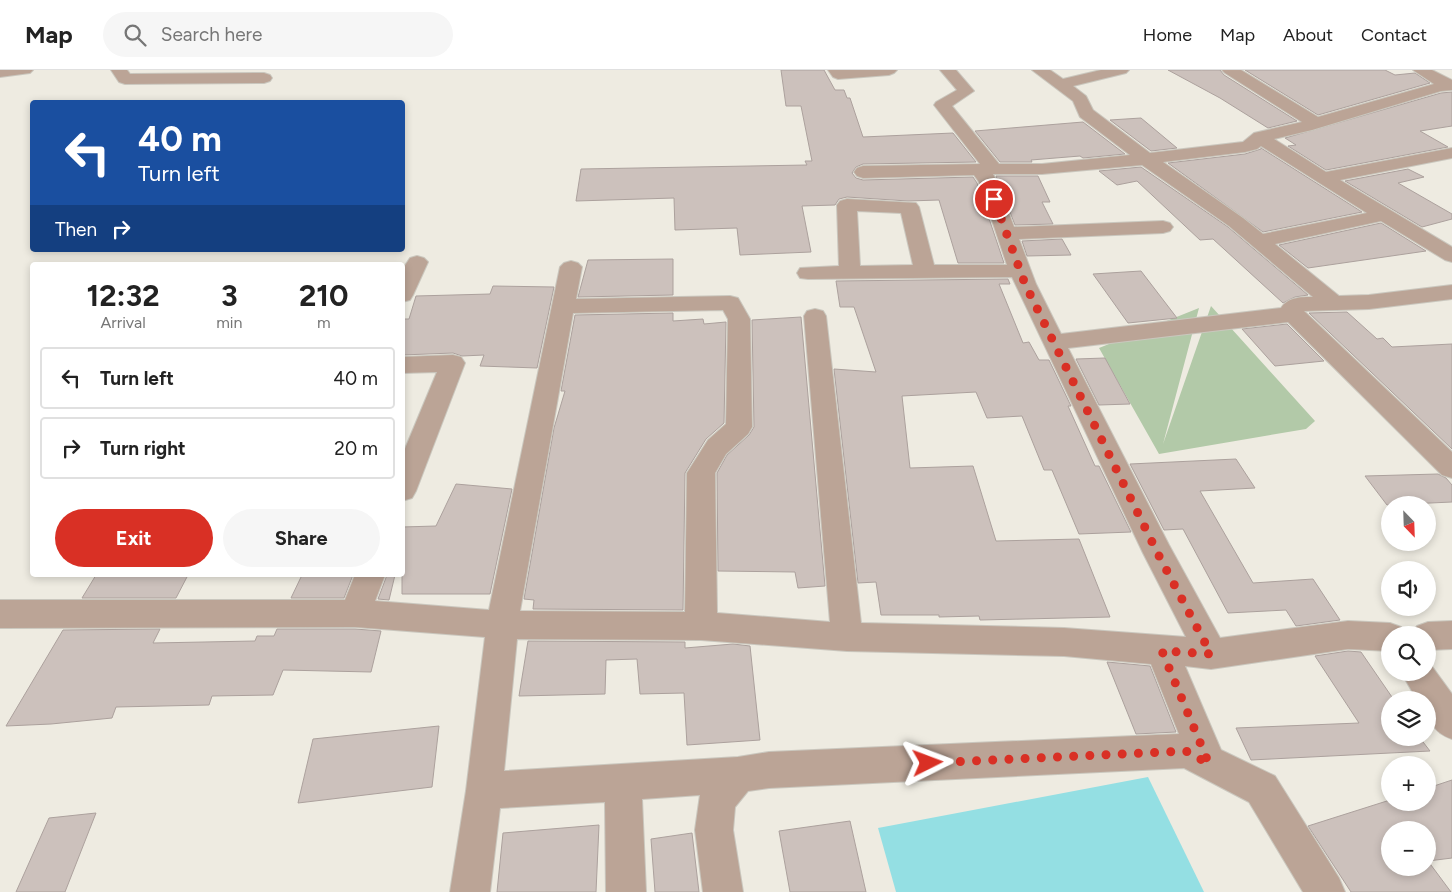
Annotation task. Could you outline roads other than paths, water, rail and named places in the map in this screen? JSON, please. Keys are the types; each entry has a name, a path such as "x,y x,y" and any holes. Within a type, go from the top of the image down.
{"street":[{"path":"0,72 25,70"},
{"path":"119,70 125,79 264,78"},
{"path":"836,70 838,74 889,70"},
{"path":"948,70 966,91 942,105 987,168 988,182 1019,271 1158,554 1211,654"},
{"path":"1040,70 1080,99 1086,113 1146,159 1236,222 1333,302"},
{"path":"1060,84 1121,70"},
{"path":"1230,70 1316,123"},
{"path":"1421,70 1451,85"},
{"path":"863,172 987,168 1042,169 1245,147 1252,145 1260,137 1451,85"},
{"path":"1260,137 1323,178 1452,256"},
{"path":"1323,178 1452,152"},
{"path":"1428,156 1452,173"},
{"path":"850,272 847,205 909,206 925,273"},
{"path":"1259,241 1384,215"},
{"path":"1006,233 1163,227"},
{"path":"405,288 417,262"},
{"path":"470,892 484,791 502,625 571,267"},
{"path":"808,273 1019,271"},
{"path":"1452,292 1369,302 1299,304 1292,308 1293,314 1452,468"},
{"path":"563,306 730,302 739,319 739,427 717,447 701,473 701,626"},
{"path":"1055,342 1293,314"},
{"path":"815,316 847,637"},
{"path":"405,365 453,363 405,483"},
{"path":"355,613 369,577"},
{"path":"0,614 355,613 502,625 701,626 847,637 1064,642 1211,654 1348,635 1381,637"},
{"path":"1436,636 1452,635"},
{"path":"1162,651 1209,764"},
{"path":"1422,681 1452,723"},
{"path":"484,791 738,775 769,770 1186,751 1262,789 1325,892"},
{"path":"722,892 714,830 717,800 738,775"},
{"path":"622,782 626,892"}],"water":[{"path":"1148,777 1204,892 896,892 878,828"}]}
